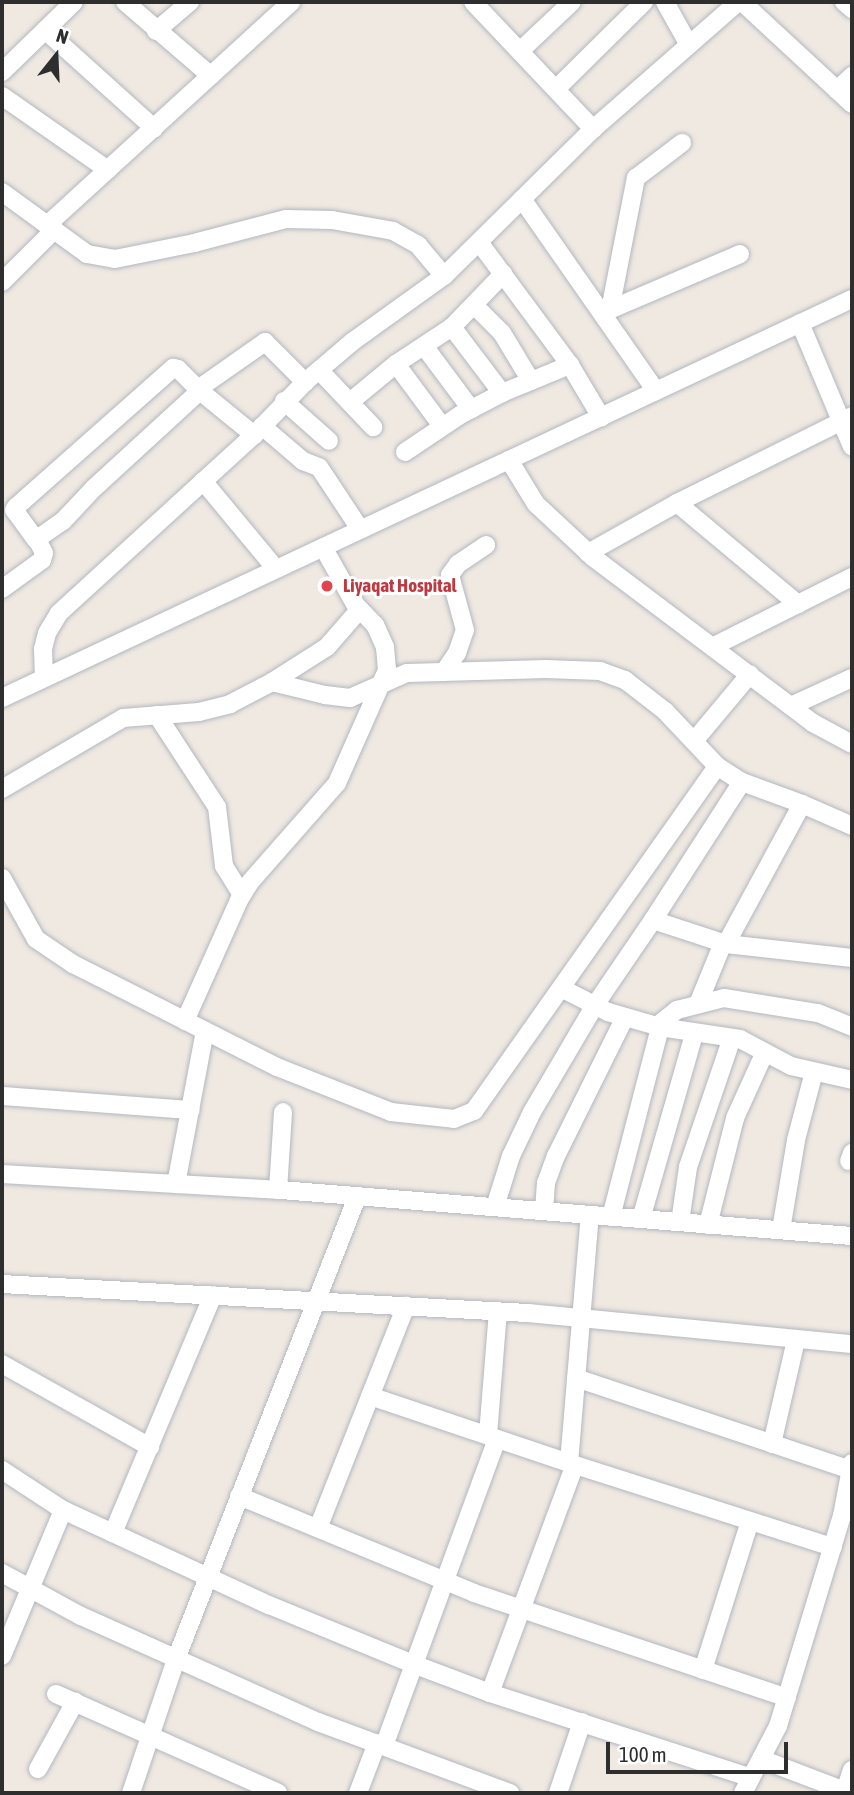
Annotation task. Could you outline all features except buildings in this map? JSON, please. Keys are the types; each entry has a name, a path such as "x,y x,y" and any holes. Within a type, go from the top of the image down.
{"street":[{"path":"2,72 74,2"},
{"path":"125,2 211,76"},
{"path":"156,31 190,2"},
{"path":"2,282 50,227 108,170 291,2"},
{"path":"499,2 480,8 593,129"},
{"path":"520,51 572,2"},
{"path":"556,89 644,2"},
{"path":"665,2 689,46"},
{"path":"44,678 43,649 47,633 59,613 258,430 284,401 352,342 444,276 593,129 742,2 852,104"},
{"path":"844,2 852,9"},
{"path":"45,30 154,128"},
{"path":"837,90 852,76"},
{"path":"2,96 108,170"},
{"path":"606,311 636,177 682,143"},
{"path":"2,191 87,254 115,259 194,243 286,219 332,219 393,231 418,245 444,276"},
{"path":"522,199 606,311 656,391"},
{"path":"479,242 570,365 601,417"},
{"path":"606,311 740,254"},
{"path":"350,402 397,364 452,327 503,274"},
{"path":"2,698 852,299"},
{"path":"475,306 502,333 531,381"},
{"path":"800,323 847,418 852,447"},
{"path":"452,327 502,393"},
{"path":"36,540 63,521 94,488 199,390 265,342 350,402 373,427"},
{"path":"424,346 471,409"},
{"path":"397,364 442,426"},
{"path":"405,452 471,409 570,365"},
{"path":"2,589 42,560 44,553 14,510 16,506 173,368 178,369 199,390 303,461 319,467 360,530"},
{"path":"284,401 329,441"},
{"path":"588,553 677,503 847,418"},
{"path":"509,460 536,504 588,553 813,723 852,744"},
{"path":"203,481 276,569"},
{"path":"677,503 798,604"},
{"path":"444,672 457,653 464,630 450,575 458,564 486,545"},
{"path":"185,1021 242,895 338,783 387,670 385,647 375,625 360,609 323,547"},
{"path":"714,646 852,577"},
{"path":"2,789 123,718 199,712 230,704 272,682 327,647 360,609"},
{"path":"272,682 350,698 407,673 546,669 609,673 625,680 665,711 718,766 742,782 852,826"},
{"path":"694,741 750,674"},
{"path":"791,706 852,678"},
{"path":"157,715 217,807 224,866 242,895"},
{"path":"2,878 36,939 46,948 277,1067 391,1112 454,1119 474,1111 564,989 718,766"},
{"path":"495,1207 511,1156 532,1112 595,1005 742,782"},
{"path":"698,1004 724,943 802,804"},
{"path":"653,920 724,943 852,958"},
{"path":"564,989 625,1017 694,1034 746,1041 791,1066 852,1080"},
{"path":"611,1217 658,1026 677,1010 729,999 818,1013 852,1027"},
{"path":"544,1211 546,1182 556,1156 625,1017"},
{"path":"176,1184 205,1031"},
{"path":"640,1219 694,1034"},
{"path":"680,1222 688,1167 732,1038"},
{"path":"708,1225 735,1118 765,1052"},
{"path":"781,1230 796,1140 814,1072"},
{"path":"2,1096 190,1110"},
{"path":"278,1189 283,1112"},
{"path":"2,1174 278,1189 852,1236"},
{"path":"131,1793 176,1660 357,1196"},
{"path":"490,1693 572,1464 576,1378 590,1215"},
{"path":"2,1284 498,1312 852,1344"},
{"path":"113,1533 212,1295"},
{"path":"318,1528 406,1306"},
{"path":"358,1793 380,1745 445,1581 492,1437 498,1312"},
{"path":"772,1444 796,1340"},
{"path":"2,1364 150,1447"},
{"path":"2,1470 63,1510 208,1577 413,1664 490,1693 582,1722 747,1785 778,1726 833,1547 847,1517 851,1467 772,1444 576,1378"},
{"path":"370,1396 833,1547"},
{"path":"239,1496 445,1581 787,1698"},
{"path":"2,1656 63,1510"},
{"path":"703,1670 750,1521"},
{"path":"2,1573 29,1590 176,1660 318,1722 510,1793"},
{"path":"56,1694 278,1793"},
{"path":"38,1769 75,1702"},
{"path":"558,1793 582,1722"},
{"path":"761,1759 848,1792 852,1770"}],"place":[{"name":"Liyaqat Hospital","path":"327,586"}]}
